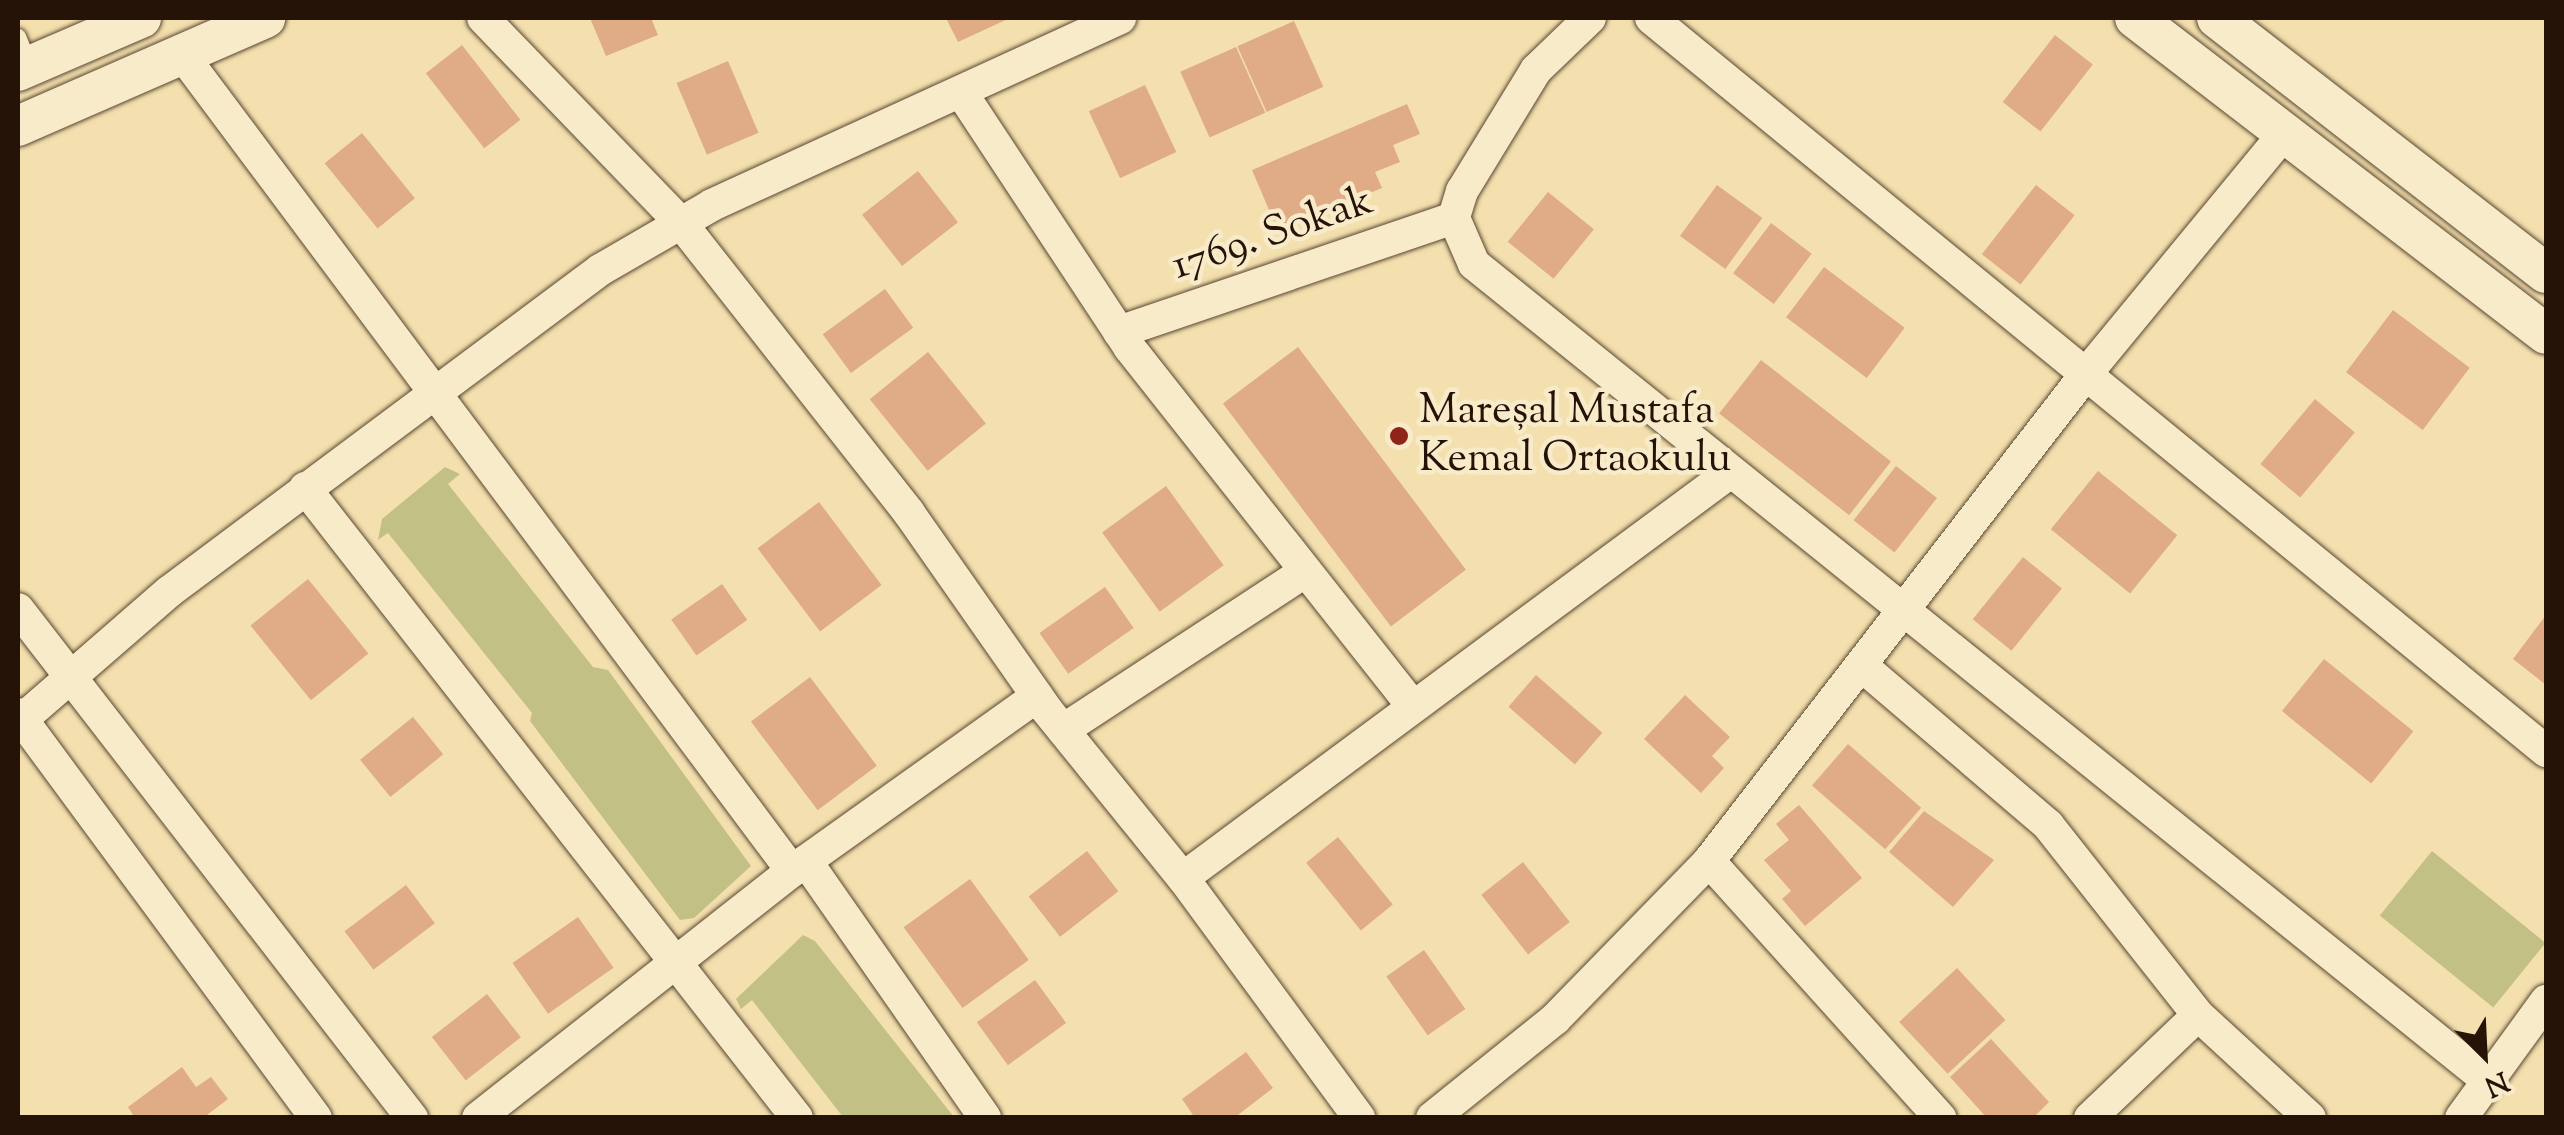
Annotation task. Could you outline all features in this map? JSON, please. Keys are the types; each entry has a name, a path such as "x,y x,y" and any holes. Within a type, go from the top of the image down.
{"street":[{"path":"22,58 140,18"},
{"path":"18,126 266,18"},
{"path":"483,18 681,222 909,513 1062,730 1183,878 1360,1118"},
{"path":"316,1118 19,719 306,488 600,270 681,222 962,92 1061,30 1120,18"},
{"path":"1590,18 1502,116 1454,218 1474,264 1511,300 1906,610 2487,1080"},
{"path":"1650,18 2546,751"},
{"path":"2135,18 2546,334"},
{"path":"2216,18 2546,272"},
{"path":"181,53 799,866 984,1118"},
{"path":"962,92 1119,332 1413,706"},
{"path":"1432,1118 1555,1018 1709,860 2086,374 2286,132"},
{"name":"1769. Sokak","path":"1119,332 1454,218"},
{"path":"1183,878 1728,474"},
{"path":"306,488 797,1118"},
{"path":"1062,730 1306,571"},
{"path":"18,609 412,1118"},
{"path":"1862,666 2048,824 2198,1015 2310,1118"},
{"path":"478,1118 799,866 1037,696"},
{"path":"1709,860 1940,1118"},
{"path":"2461,1118 2546,1001"},
{"path":"2090,1118 2198,1015"}],"shaded area":[{"path":"445,467 460,474 448,484 593,667 608,670 751,866 694,918 680,920 530,721 532,713 388,533 378,540 382,519"},
{"path":"2432,851 2545,943 2493,1007 2380,916"},
{"path":"803,935 815,941 954,1117 843,1117 752,1000 741,1009 736,999"}],"building":[{"path":"590,18 651,18 658,35 606,56"},
{"path":"946,18 1010,18 958,42"},
{"path":"1294,21 1323,87 1267,112 1237,46"},
{"path":"2055,35 2093,65 2040,132 2003,102"},
{"path":"462,45 520,120 484,148 426,73"},
{"path":"1236,47 1265,113 1210,138 1180,72"},
{"path":"728,61 758,133 707,155 676,83"},
{"path":"1145,85 1176,152 1120,178 1089,111"},
{"path":"1407,104 1420,134 1393,145 1400,162 1375,172 1382,188 1278,231 1252,170"},
{"path":"362,133 415,198 378,228 325,163"},
{"path":"918,171 958,222 902,266 862,215"},
{"path":"1717,185 1762,218 1725,269 1680,236"},
{"path":"2036,185 2075,215 2020,285 1982,254"},
{"path":"1548,192 1594,229 1554,279 1508,242"},
{"path":"1771,223 1812,254 1774,304 1733,273"},
{"path":"1824,267 1905,328 1867,378 1786,317"},
{"path":"885,289 913,328 851,373 823,334"},
{"path":"2393,310 2470,368 2423,430 2346,372"},
{"path":"1298,347 1466,570 1391,626 1223,404"},
{"path":"928,352 986,423 928,471 870,399"},
{"path":"1761,360 1891,462 1849,515 1719,414"},
{"path":"2315,399 2355,432 2300,498 2260,464"},
{"path":"1896,466 1937,498 1894,552 1854,520"},
{"path":"2098,471 2177,535 2130,593 2051,529"},
{"path":"1166,486 1224,565 1160,612 1102,532"},
{"path":"819,502 882,585 820,631 758,548"},
{"path":"2023,557 2062,588 2012,651 1973,619"},
{"path":"308,579 368,654 311,700 250,626"},
{"path":"722,584 747,620 696,656 671,620"},
{"path":"1105,587 1134,628 1068,674 1039,633"},
{"path":"2546,615 2546,685 2513,659"},
{"path":"2324,659 2413,731 2371,783 2282,711"},
{"path":"1536,675 1602,733 1575,764 1508,707"},
{"path":"810,677 877,766 818,810 751,722"},
{"path":"1685,695 1730,737 1712,756 1724,768 1701,793 1644,739"},
{"path":"413,717 443,754 390,797 360,760"},
{"path":"1848,744 1921,808 1885,849 1812,786"},
{"path":"1799,805 1862,878 1805,926 1782,899 1791,891 1764,860 1789,840 1776,824"},
{"path":"1924,811 1994,860 1953,907 1889,852"},
{"path":"1338,837 1393,905 1361,930 1306,863"},
{"path":"1087,851 1118,891 1060,937 1029,897"},
{"path":"1523,862 1570,922 1528,955 1481,895"},
{"path":"970,879 1029,960 962,1008 904,927"},
{"path":"406,885 435,923 373,970 345,931"},
{"path":"578,917 614,968 548,1014 512,963"},
{"path":"1424,950 1465,1009 1428,1035 1386,976"},
{"path":"1957,968 2005,1020 1948,1074 1899,1022"},
{"path":"1035,980 1066,1023 1008,1065 977,1022"},
{"path":"487,994 521,1037 466,1080 432,1037"},
{"path":"1991,1039 2049,1102 2033,1118 1987,1118 1950,1077"},
{"path":"1246,1052 1273,1088 1234,1118 1195,1118 1182,1099"},
{"path":"182,1067 196,1087 211,1077 228,1099 203,1118 135,1118 128,1107"}],"place":[{"name":"Mareşal Mustafa Kemal Ortaokulu","path":"1399,436"}]}
